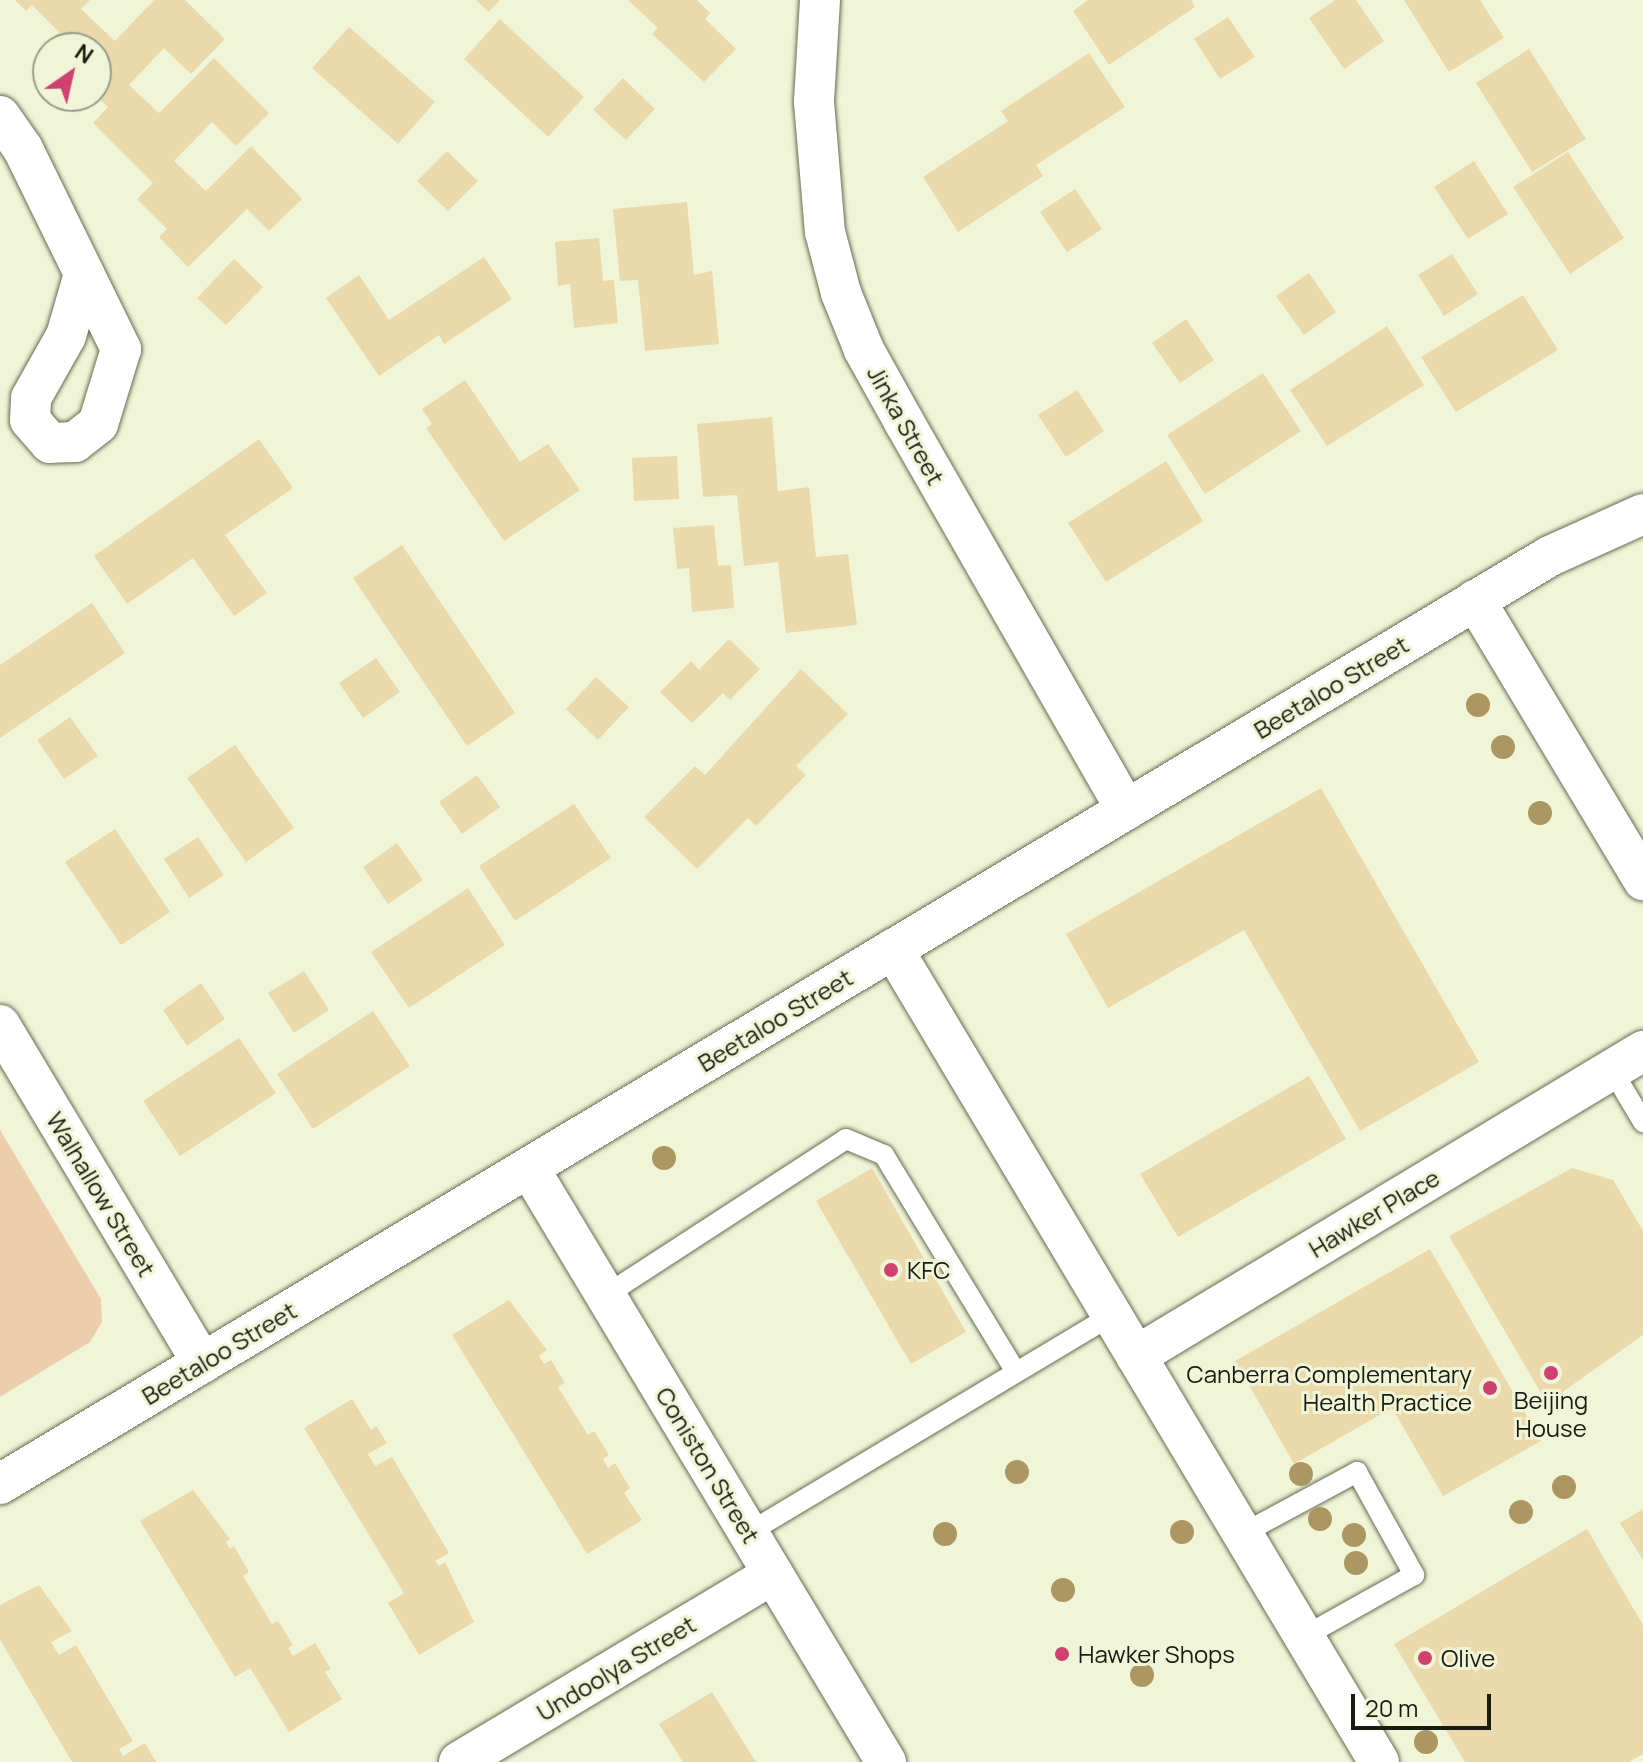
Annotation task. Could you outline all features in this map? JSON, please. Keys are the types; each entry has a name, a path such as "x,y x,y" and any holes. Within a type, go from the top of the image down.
{"street":[{"name":"Jinka Street","path":"820,0 814,102 825,232 841,293 864,350 1126,810"},
{"path":"0,116 23,149 84,274"},
{"name":"Beetaloo Street","path":"1550,556 1643,483"},
{"name":"Beetaloo Street","path":"0,1484 1475,600 1550,556 1643,514"},
{"path":"1475,600 1643,880"},
{"path":"893,949 1379,1762"},
{"name":"Walhallow Street","path":"0,1025 202,1363"},
{"name":"Hawker Place","path":"1136,1356 1628,1060"},
{"name":"Coniston Street","path":"529,1168 886,1762"},
{"name":"Undoolya Street","path":"459,1762 773,1574"}],"lane":[{"name":"Hawker Place","path":"1628,1060 1643,1122"},
{"path":"606,1295 846,1139 884,1155 1016,1372"},
{"path":"748,1533 1112,1315"},
{"path":"1242,1534 1357,1472 1414,1575 1305,1636"}],"shaded area":[{"path":"0,1130 101,1299 102,1322 90,1342 0,1397"}],"building":[{"path":"15,0 90,0 81,9 105,32 59,32 32,5 26,11"},
{"path":"154,0 185,0 225,39 191,74 164,48 129,85 159,113 214,58 269,113 236,146 212,122 174,161 206,191 251,146 302,199 269,231 247,209 188,267 159,237 167,229 137,199 153,183 93,123 103,112 112,112 112,38 115,41"},
{"path":"476,0 500,0 489,12"},
{"path":"628,0 697,0 710,13 705,19 736,49 704,82 652,34 658,28"},
{"path":"1088,0 1191,0 1195,7 1109,65 1073,11"},
{"path":"1335,0 1356,0 1384,41 1344,69 1309,18"},
{"path":"1404,0 1480,0 1504,38 1449,72"},
{"path":"1228,17 1255,57 1220,79 1194,39"},
{"path":"500,19 584,97 548,137 464,59"},
{"path":"349,27 435,102 398,144 312,68"},
{"path":"1529,49 1586,139 1532,172 1476,83"},
{"path":"1089,53 1125,107 1036,165 1043,176 958,232 923,177 1008,121 1001,111"},
{"path":"623,78 655,109 626,140 593,110"},
{"path":"447,151 478,181 448,211 417,181"},
{"path":"1568,152 1624,238 1570,274 1513,187"},
{"path":"1474,161 1508,214 1468,239 1434,187"},
{"path":"1075,189 1102,229 1067,252 1040,212"},
{"path":"687,202 694,275 712,271 719,344 645,351 638,280 620,281 613,209"},
{"path":"599,238 603,281 614,280 618,323 574,328 570,284 558,286 555,242"},
{"path":"1452,254 1478,294 1444,316 1418,275"},
{"path":"484,257 512,299 444,344 439,335 379,376 326,298 359,275 389,320"},
{"path":"234,259 263,287 226,325 197,298"},
{"path":"1309,273 1336,312 1304,335 1276,296"},
{"path":"1523,295 1558,350 1456,412 1421,357"},
{"path":"1186,319 1214,360 1180,383 1152,343"},
{"path":"1387,326 1424,385 1327,446 1290,390"},
{"path":"1263,373 1301,431 1205,494 1167,435"},
{"path":"465,380 520,462 548,444 580,490 504,541 426,428 432,424 422,409"},
{"path":"1077,390 1104,431 1066,457 1038,415"},
{"path":"772,417 778,491 809,487 816,557 848,554 857,625 786,633 778,562 744,566 737,495 703,497 697,424"},
{"path":"259,439 293,488 225,535 267,593 234,616 193,558 127,604 94,556"},
{"path":"677,456 679,499 634,501 632,458"},
{"path":"1166,461 1203,521 1106,582 1068,523"},
{"path":"714,525 718,566 731,565 734,608 692,612 689,568 677,569 673,528"},
{"path":"402,545 515,713 467,746 353,578"},
{"path":"92,603 125,653 0,738 0,665"},
{"path":"729,639 760,669 730,700 723,693 692,723 660,692 691,661 699,670"},
{"path":"376,658 400,692 363,718 339,683"},
{"path":"801,669 848,714 796,766 806,775 756,826 748,818 697,869 644,817 695,766 705,775"},
{"path":"596,677 629,707 598,740 566,709"},
{"path":"70,717 98,756 64,779 37,740"},
{"path":"235,745 294,828 246,862 187,778"},
{"path":"477,775 500,807 462,834 439,802"},
{"path":"1321,788 1479,1062 1360,1131 1244,930 1108,1008 1066,934"},
{"path":"574,804 611,858 515,921 479,866"},
{"path":"115,829 170,912 121,945 65,862"},
{"path":"198,837 224,875 189,898 164,859"},
{"path":"397,843 423,880 388,904 363,867"},
{"path":"468,888 505,945 409,1008 371,952"},
{"path":"304,971 329,1010 294,1033 268,993"},
{"path":"201,983 225,1019 187,1046 163,1010"},
{"path":"373,1011 410,1066 313,1129 277,1074"},
{"path":"239,1038 276,1093 180,1156 143,1101"},
{"path":"1309,1076 1346,1139 1178,1237 1140,1174"},
{"path":"872,1168 966,1332 911,1364 816,1201"},
{"path":"1572,1168 1613,1180 1643,1231 1643,1335 1547,1403 1449,1236"},
{"path":"1430,1249 1541,1441 1443,1496 1392,1408 1294,1464 1235,1361"},
{"path":"509,1300 547,1350 539,1356 544,1364 551,1360 565,1383 558,1387 588,1435 594,1431 609,1455 603,1459 608,1468 615,1463 630,1488 624,1493 642,1520 587,1554 452,1335"},
{"path":"352,1399 371,1430 376,1426 387,1443 368,1454 375,1466 392,1457 449,1553 435,1561 439,1566 445,1562 474,1622 419,1655 388,1603 404,1593 304,1428"},
{"path":"193,1490 230,1539 226,1542 230,1549 234,1546 249,1572 243,1576 272,1624 278,1621 293,1645 288,1648 293,1656 315,1643 331,1669 325,1672 342,1699 289,1732 250,1668 235,1677 140,1521"},
{"path":"1643,1509 1643,1560 1620,1523"},
{"path":"1587,1529 1643,1625 1643,1754 1629,1762 1465,1762 1394,1644"},
{"path":"39,1585 72,1631 51,1642 59,1655 76,1645 133,1741 119,1749 123,1756 145,1743 156,1762 72,1762 0,1640 0,1605"},
{"path":"712,1692 756,1762 683,1762 659,1724"}],"place":[{"name":"KFC","path":"891,1270"},
{"name":"Beijing House","path":"1551,1373"},
{"name":"Canberra Complementary Health Practice","path":"1490,1388"},
{"name":"Hawker Shops","path":"1062,1654"},
{"name":"Olive","path":"1425,1658"}]}
